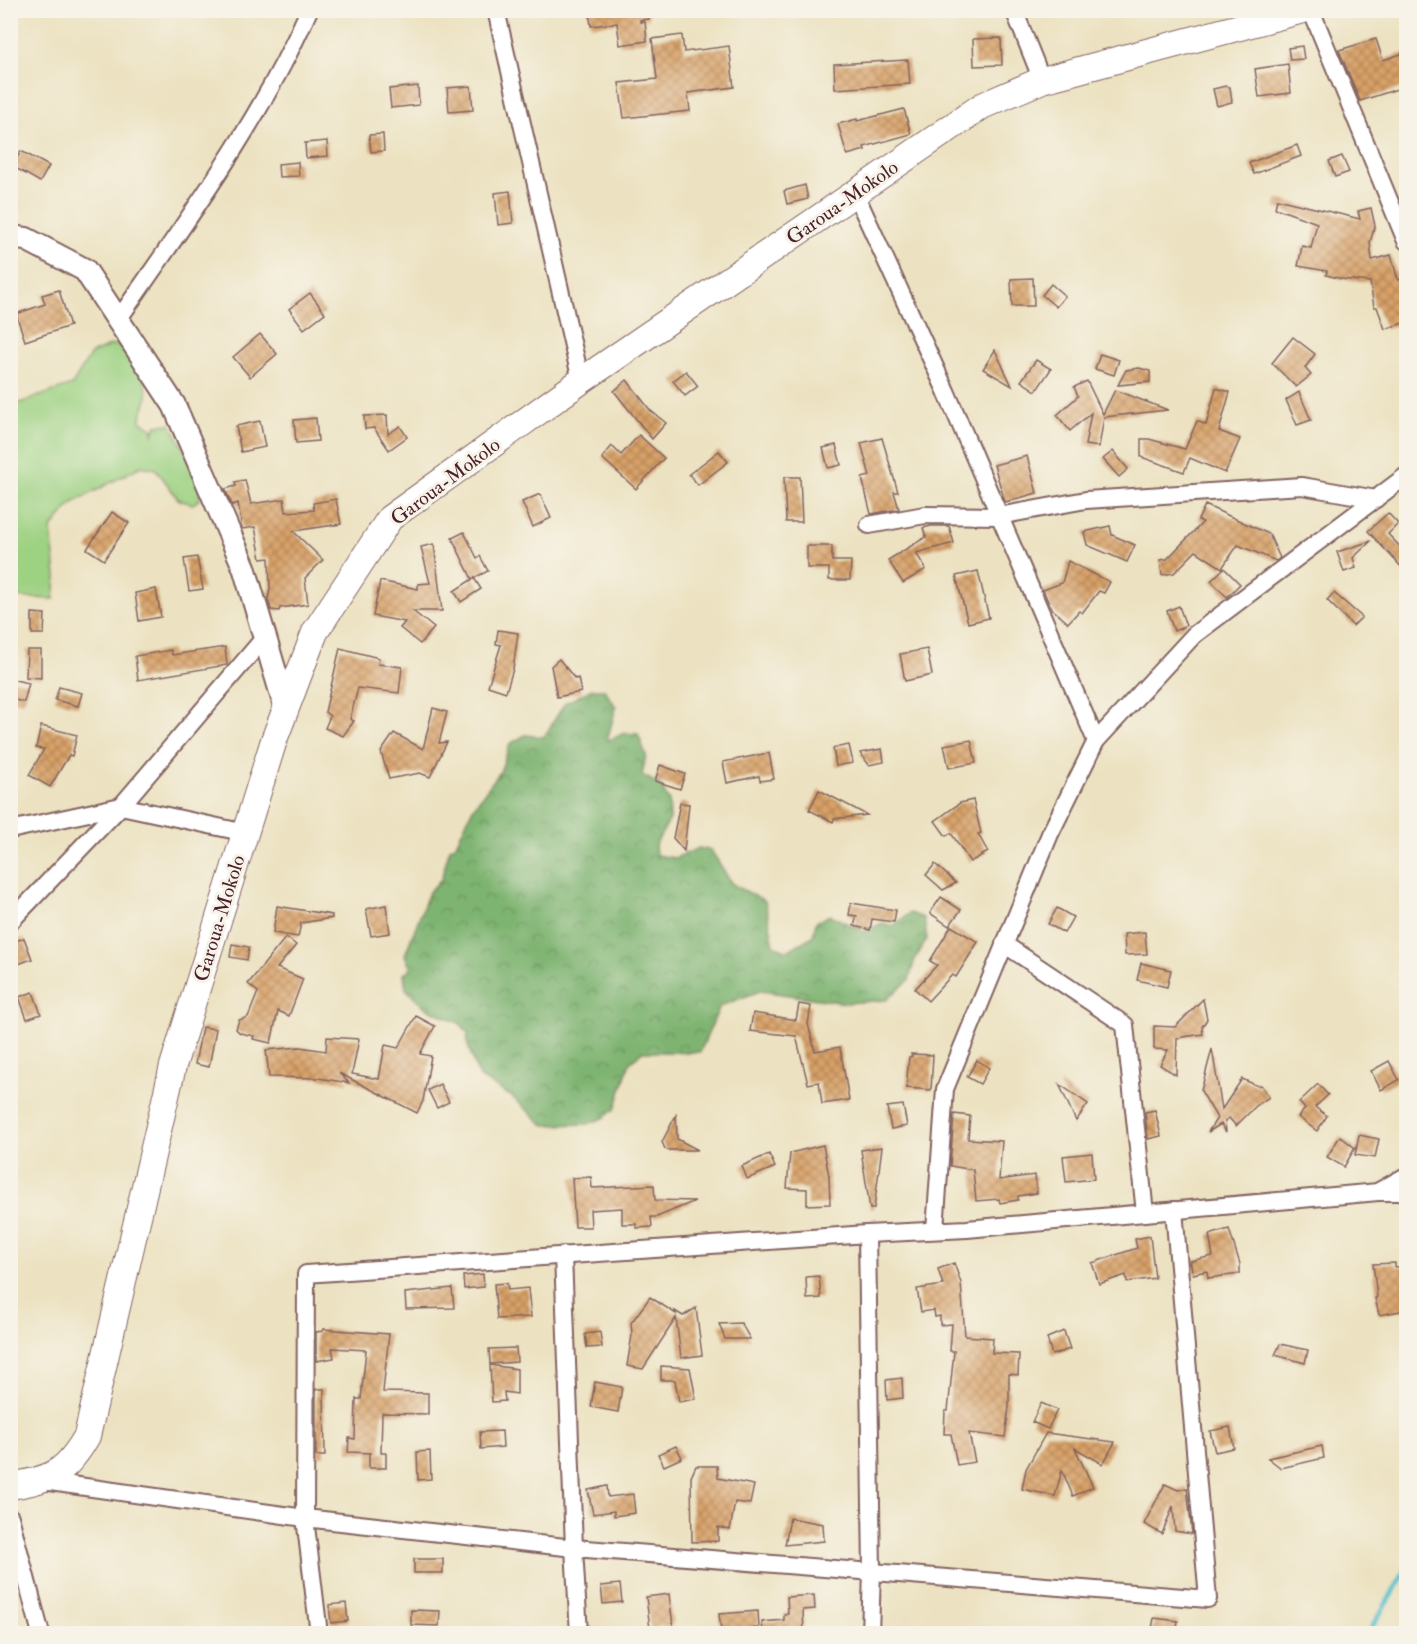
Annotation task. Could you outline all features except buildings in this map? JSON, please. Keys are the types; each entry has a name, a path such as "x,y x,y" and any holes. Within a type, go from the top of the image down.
{"main road":[{"name":"Garoua-Mokolo","path":"10,1486 41,1480 62,1470 75,1456 87,1436 173,1066 274,740 315,632 390,518 581,381 982,105 1042,80 1303,10"}],"street":[{"path":"118,320 226,165 309,10"},
{"path":"496,10 581,381"},
{"path":"1014,10 1042,80"},
{"path":"1311,10 1407,241"},
{"path":"855,193 946,391 1096,741"},
{"path":"10,237 26,238 85,270 174,405 244,567 285,709"},
{"path":"935,1230 945,1089 1050,834 1096,741 1194,634 1407,476"},
{"path":"869,525 925,515 999,516 1086,500 1302,486 1376,499"},
{"path":"10,922 121,806 264,638"},
{"path":"10,830 121,806 246,833"},
{"path":"1004,944 1125,1025 1145,1213"},
{"path":"1378,1192 1407,1176"},
{"path":"319,1634 305,1518 306,1274 935,1230 1378,1192 1407,1192"},
{"path":"41,1480 305,1518 573,1548 1208,1599 1174,1210"},
{"path":"867,1234 872,1571 870,1634"},
{"path":"563,1255 573,1548 579,1634"},
{"path":"10,1517 41,1634"}],"green space":[{"path":"111,345 126,346 146,385 147,399 141,414 141,421 153,429 153,435 156,425 171,424 199,478 200,499 193,504 179,500 156,469 141,466 71,504 51,529 56,577 54,599 11,597 11,406 72,385 91,354"},
{"path":"592,689 604,689 616,707 607,741 625,733 638,734 646,755 642,775 660,785 669,801 670,819 655,845 656,855 675,858 699,848 711,850 732,884 765,901 774,945 787,951 813,936 816,922 830,915 865,932 882,923 893,926 910,913 924,918 927,939 915,959 909,980 886,1000 847,1003 760,991 720,1006 700,1052 642,1052 630,1062 615,1109 603,1118 588,1124 544,1125 511,1096 479,1077 467,1043 468,1033 461,1024 425,1007 406,989 404,974 411,969 405,955 429,892 441,880 450,848 455,846 473,808 500,772 510,744 525,735 544,737 565,703"}],"waterway":[{"path":"1368,1634 1406,1570"}]}
